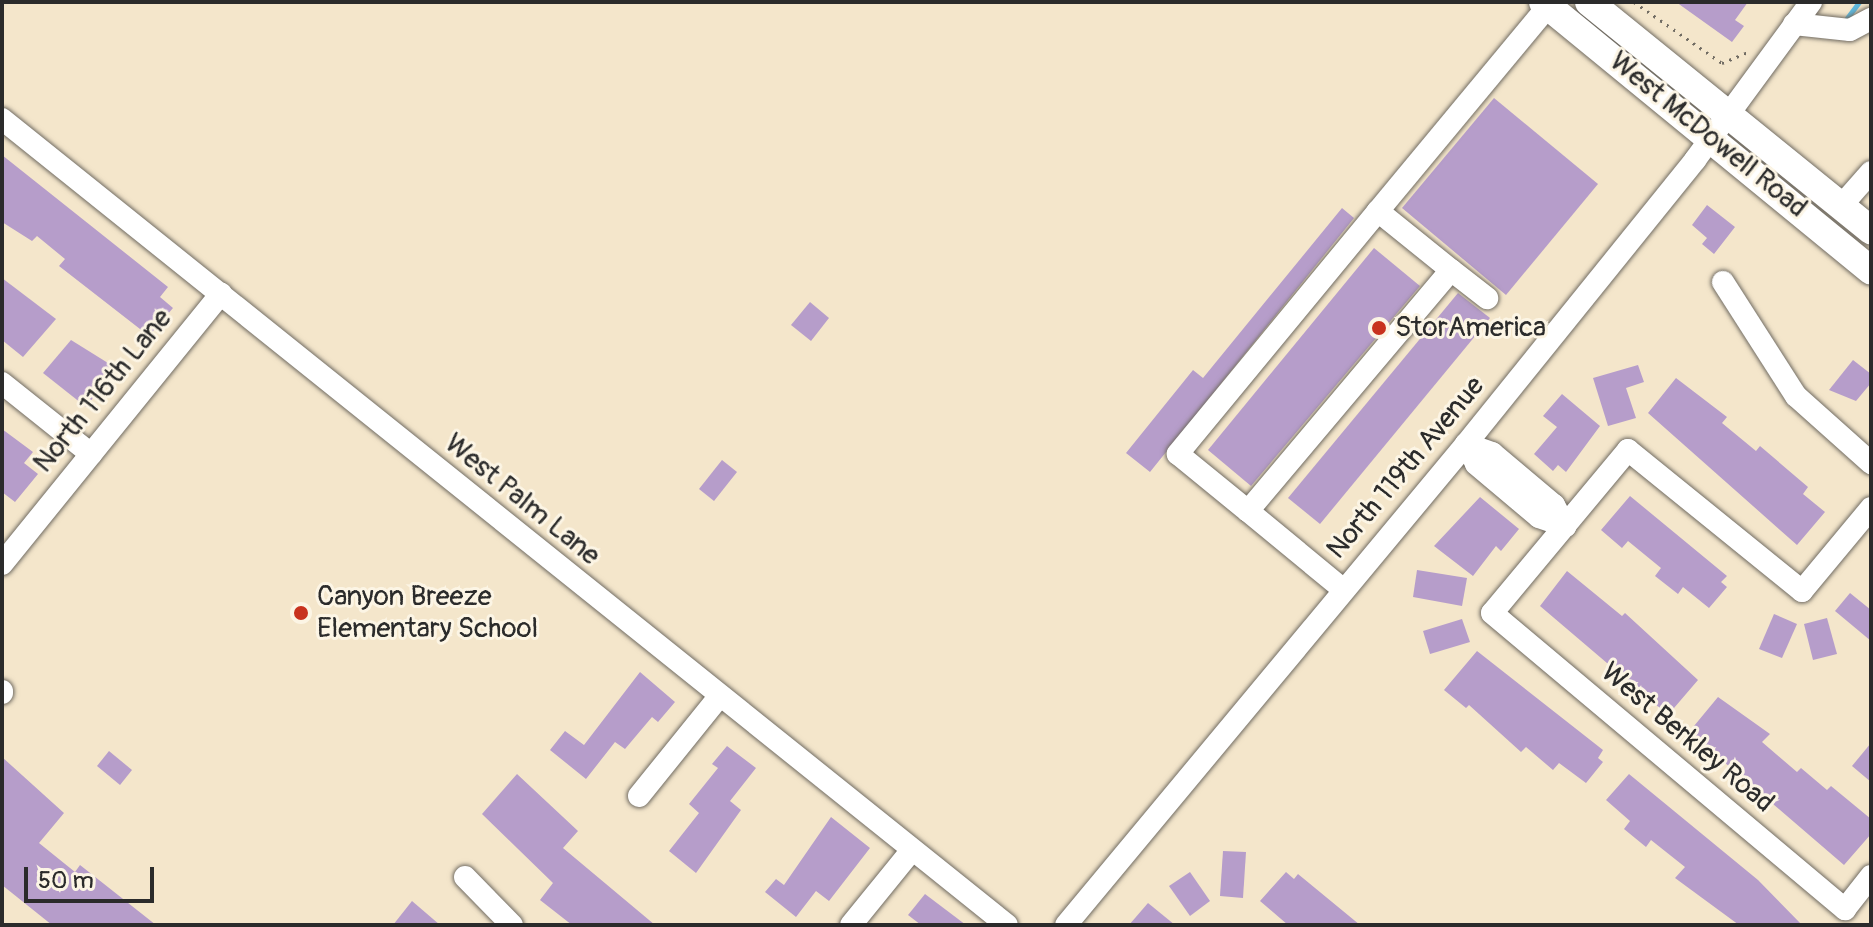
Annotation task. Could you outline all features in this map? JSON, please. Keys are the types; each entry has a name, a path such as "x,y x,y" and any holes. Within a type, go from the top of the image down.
{"main road":[{"name":"West McDowell Road","path":"1589,2 1871,230"},
{"name":"West McDowell Road","path":"1546,4 1871,270"}],"street":[{"name":"North 119th Avenue","path":"1066,925 1466,444 1712,137 1811,2"},
{"path":"1344,590 1178,454 1546,4"},
{"path":"1794,24 1850,30 1871,19"},
{"name":"West Palm Lane","path":"2,119 1007,925"},
{"path":"1841,206 1871,172"},
{"path":"1378,211 1487,298"},
{"path":"1248,511 1451,270"},
{"path":"1723,282 1796,396 1871,463"},
{"name":"North 116th Lane","path":"2,564 221,294"},
{"path":"2,383 91,454"},
{"path":"1466,444 1476,464 1539,517 1565,526 1628,450 1802,591 1871,508"},
{"name":"West Berkley Road","path":"1565,526 1492,613 1845,909 1871,876"},
{"path":"639,796 719,697"},
{"path":"851,925 912,850"},
{"path":"465,877 512,925"}],"path":[{"path":"1634,2 1722,63 1743,58 1752,47"}],"building":[{"path":"1676,2 1748,2 1735,20 1744,26 1732,42"},
{"path":"1494,98 1598,184 1506,295 1402,208"},
{"path":"2,155 168,287 160,297 173,308 149,336 59,266 65,259 37,236 32,241 2,222"},
{"path":"1707,205 1735,227 1714,254 1702,244 1707,238 1692,225"},
{"path":"1342,208 1354,218 1150,472 1126,453 1193,370 1203,378"},
{"path":"1374,248 1420,286 1251,486 1208,450"},
{"path":"2,278 56,319 23,357 2,340"},
{"path":"1458,293 1490,318 1320,524 1288,498"},
{"path":"810,302 829,318 811,341 791,325"},
{"path":"71,340 116,368 86,407 43,373"},
{"path":"1853,360 1871,374 1871,383 1856,401 1829,390"},
{"path":"1638,365 1644,382 1626,388 1636,418 1608,426 1593,378"},
{"path":"1676,378 1727,417 1722,423 1756,451 1760,446 1808,487 1803,494 1825,512 1797,545 1648,413"},
{"path":"1562,394 1600,426 1566,472 1558,465 1553,471 1534,454 1557,427 1543,416"},
{"path":"2,429 33,452 24,463 38,474 15,502 2,492"},
{"path":"722,460 737,472 714,501 699,489"},
{"path":"1630,496 1727,576 1721,582 1727,587 1709,608 1683,587 1678,594 1655,576 1661,568 1628,541 1622,548 1601,530"},
{"path":"1480,497 1519,529 1501,551 1496,546 1473,576 1434,546"},
{"path":"1417,570 1467,578 1462,606 1413,597"},
{"path":"1567,571 1622,616 1625,613 1698,680 1668,715 1540,606"},
{"path":"1850,593 1871,610 1871,641 1835,611"},
{"path":"1774,614 1797,624 1782,658 1759,649"},
{"path":"1827,618 1837,654 1813,660 1804,624"},
{"path":"1462,619 1470,642 1430,654 1423,631"},
{"path":"1477,651 1603,750 1598,758 1603,762 1586,783 1559,763 1553,770 1526,747 1521,752 1469,705 1466,708 1444,690"},
{"path":"640,672 675,702 658,722 652,717 625,749 615,742 586,779 550,750 565,731 584,745"},
{"path":"1718,697 1770,734 1762,742 1797,772 1801,768 1827,790 1831,786 1871,819 1871,834 1844,865 1689,732"},
{"path":"1871,743 1871,782 1852,766"},
{"path":"727,746 756,768 730,801 741,810 696,873 669,851 699,813 689,804 718,768 712,764"},
{"path":"109,751 132,770 120,785 97,766"},
{"path":"2,757 64,813 39,843 75,872 80,865 156,925 52,925 2,885"},
{"path":"517,774 578,831 563,848 655,925 572,925 540,900 553,883 482,814"},
{"path":"1629,774 1758,880 1802,925 1739,925 1675,878 1685,867 1651,840 1646,847 1624,829 1630,821 1606,800"},
{"path":"831,817 870,848 829,901 816,891 796,917 765,892 776,879 784,885"},
{"path":"1223,851 1246,852 1243,898 1220,896"},
{"path":"1190,872 1210,901 1190,916 1169,886"},
{"path":"1286,872 1294,879 1298,874 1360,925 1288,925 1260,901"},
{"path":"925,894 966,925 921,925 908,915"},
{"path":"412,901 440,925 393,925"},
{"path":"1148,903 1175,925 1129,925"}],"waterway":[{"path":"1847,18 1859,2"}],"place":[{"name":"StorAmerica","path":"1379,328"},
{"name":"Canyon Breeze Elementary School","path":"301,613"}]}
